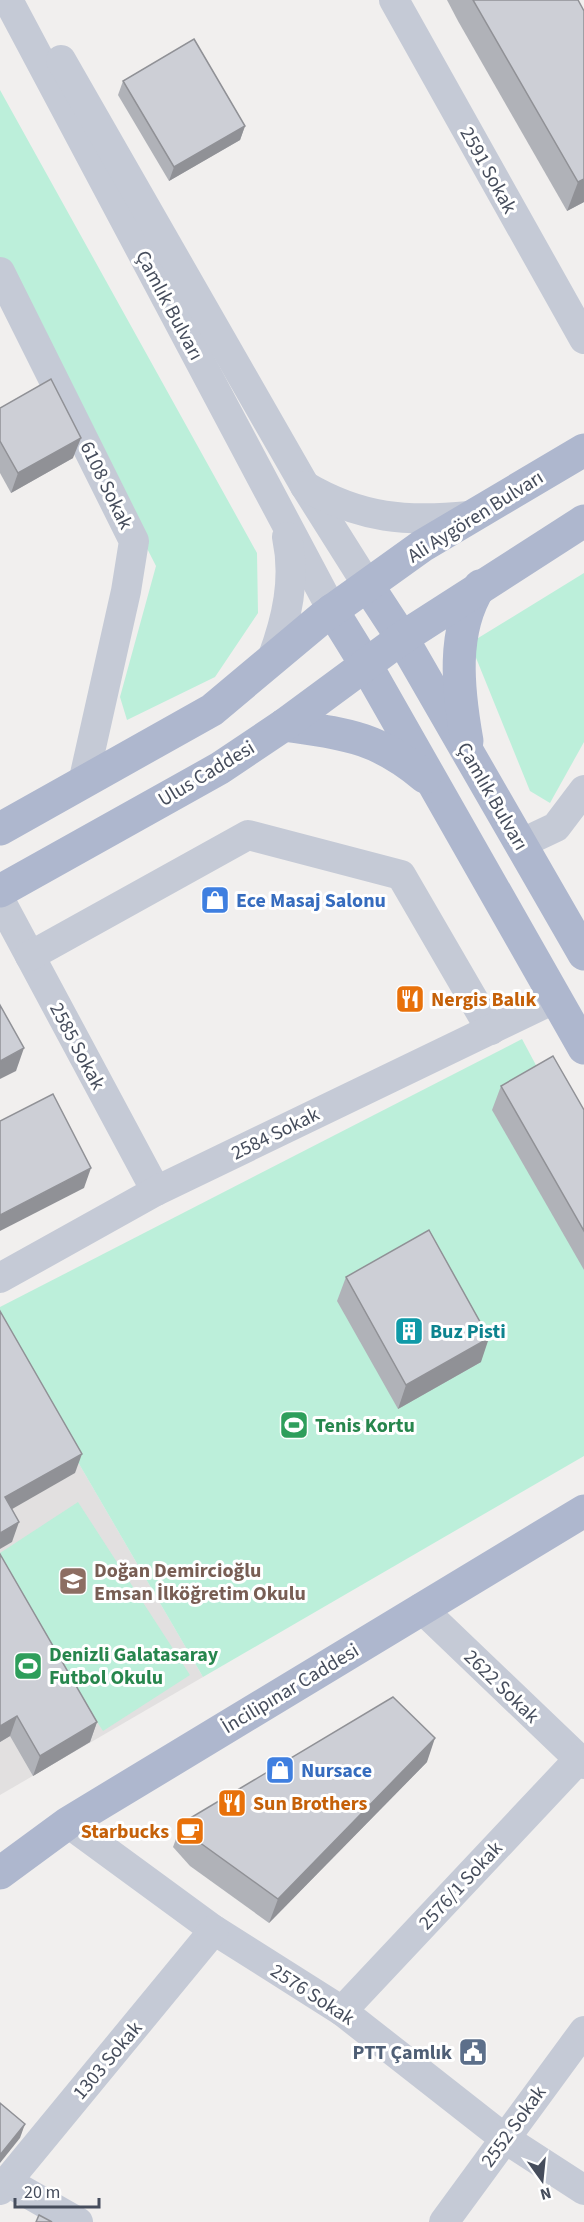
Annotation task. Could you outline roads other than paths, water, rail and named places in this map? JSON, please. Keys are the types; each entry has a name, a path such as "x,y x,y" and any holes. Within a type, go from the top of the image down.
{"main road":[{"name":"Ali Aygören Bulvarı","path":"368,586 422,546 584,450"},
{"path":"402,638 584,521"},
{"path":"0,829 212,710 332,610 368,586"},
{"name":"Çamlık Bulvarı","path":"368,586 402,638 469,758 584,954"},
{"path":"469,758 462,712 460,664 463,620 469,603 480,586"},
{"path":"332,610 366,665 584,1048"},
{"name":"Ulus Caddesi","path":"0,891 220,768 284,725 402,638"},
{"path":"284,725 358,737 399,755 435,785"},
{"name":"İncilipınar Caddesi","path":"0,1873 68,1823 584,1511"}],"street":[{"name":"Çamlık Bulvarı","path":"8,0 332,610"},
{"path":"26,0 305,486 368,586"},
{"name":"2591 Sokak","path":"394,0 584,339"},
{"name":"6108 Sokak","path":"0,272 134,541 126,591 83,783"},
{"path":"305,486 324,497 384,518 429,520 470,516"},
{"path":"272,659 285,624 291,586 291,554 284,519"},
{"path":"520,844 556,827 584,790"},
{"path":"30,956 248,835 401,875 491,1030"},
{"name":"2585 Sokak","path":"0,900 156,1191"},
{"name":"2584 Sokak","path":"0,1278 156,1191 556,998"},
{"name":"2622 Sokak","path":"421,1608 581,1761"},
{"name":"2576/1 Sokak","path":"342,2011 581,1761"},
{"name":"2576 Sokak","path":"68,1823 214,1930 342,2011 504,2138 584,2190"},
{"name":"1303 Sokak","path":"3,2185 214,1930"},
{"name":"2552 Sokak","path":"444,2222 584,2031"},
{"path":"3,2185 78,2222"}],"place":[{"name":"Ece Masaj Salonu","path":"215,900"},
{"name":"Nergis Balık","path":"410,999"},
{"name":"Buz Pisti","path":"409,1331"},
{"name":"Tenis Kortu","path":"294,1425"},
{"name":"Doğan Demircioğlu Emsan İlköğretim Okulu","path":"73,1581"},
{"name":"Denizli Galatasaray Futbol Okulu","path":"28,1666"},
{"name":"Nursace","path":"280,1770"},
{"name":"Sun Brothers","path":"232,1803"},
{"name":"Starbucks","path":"190,1831"},
{"name":"PTT Çamlık","path":"473,2052"}]}
